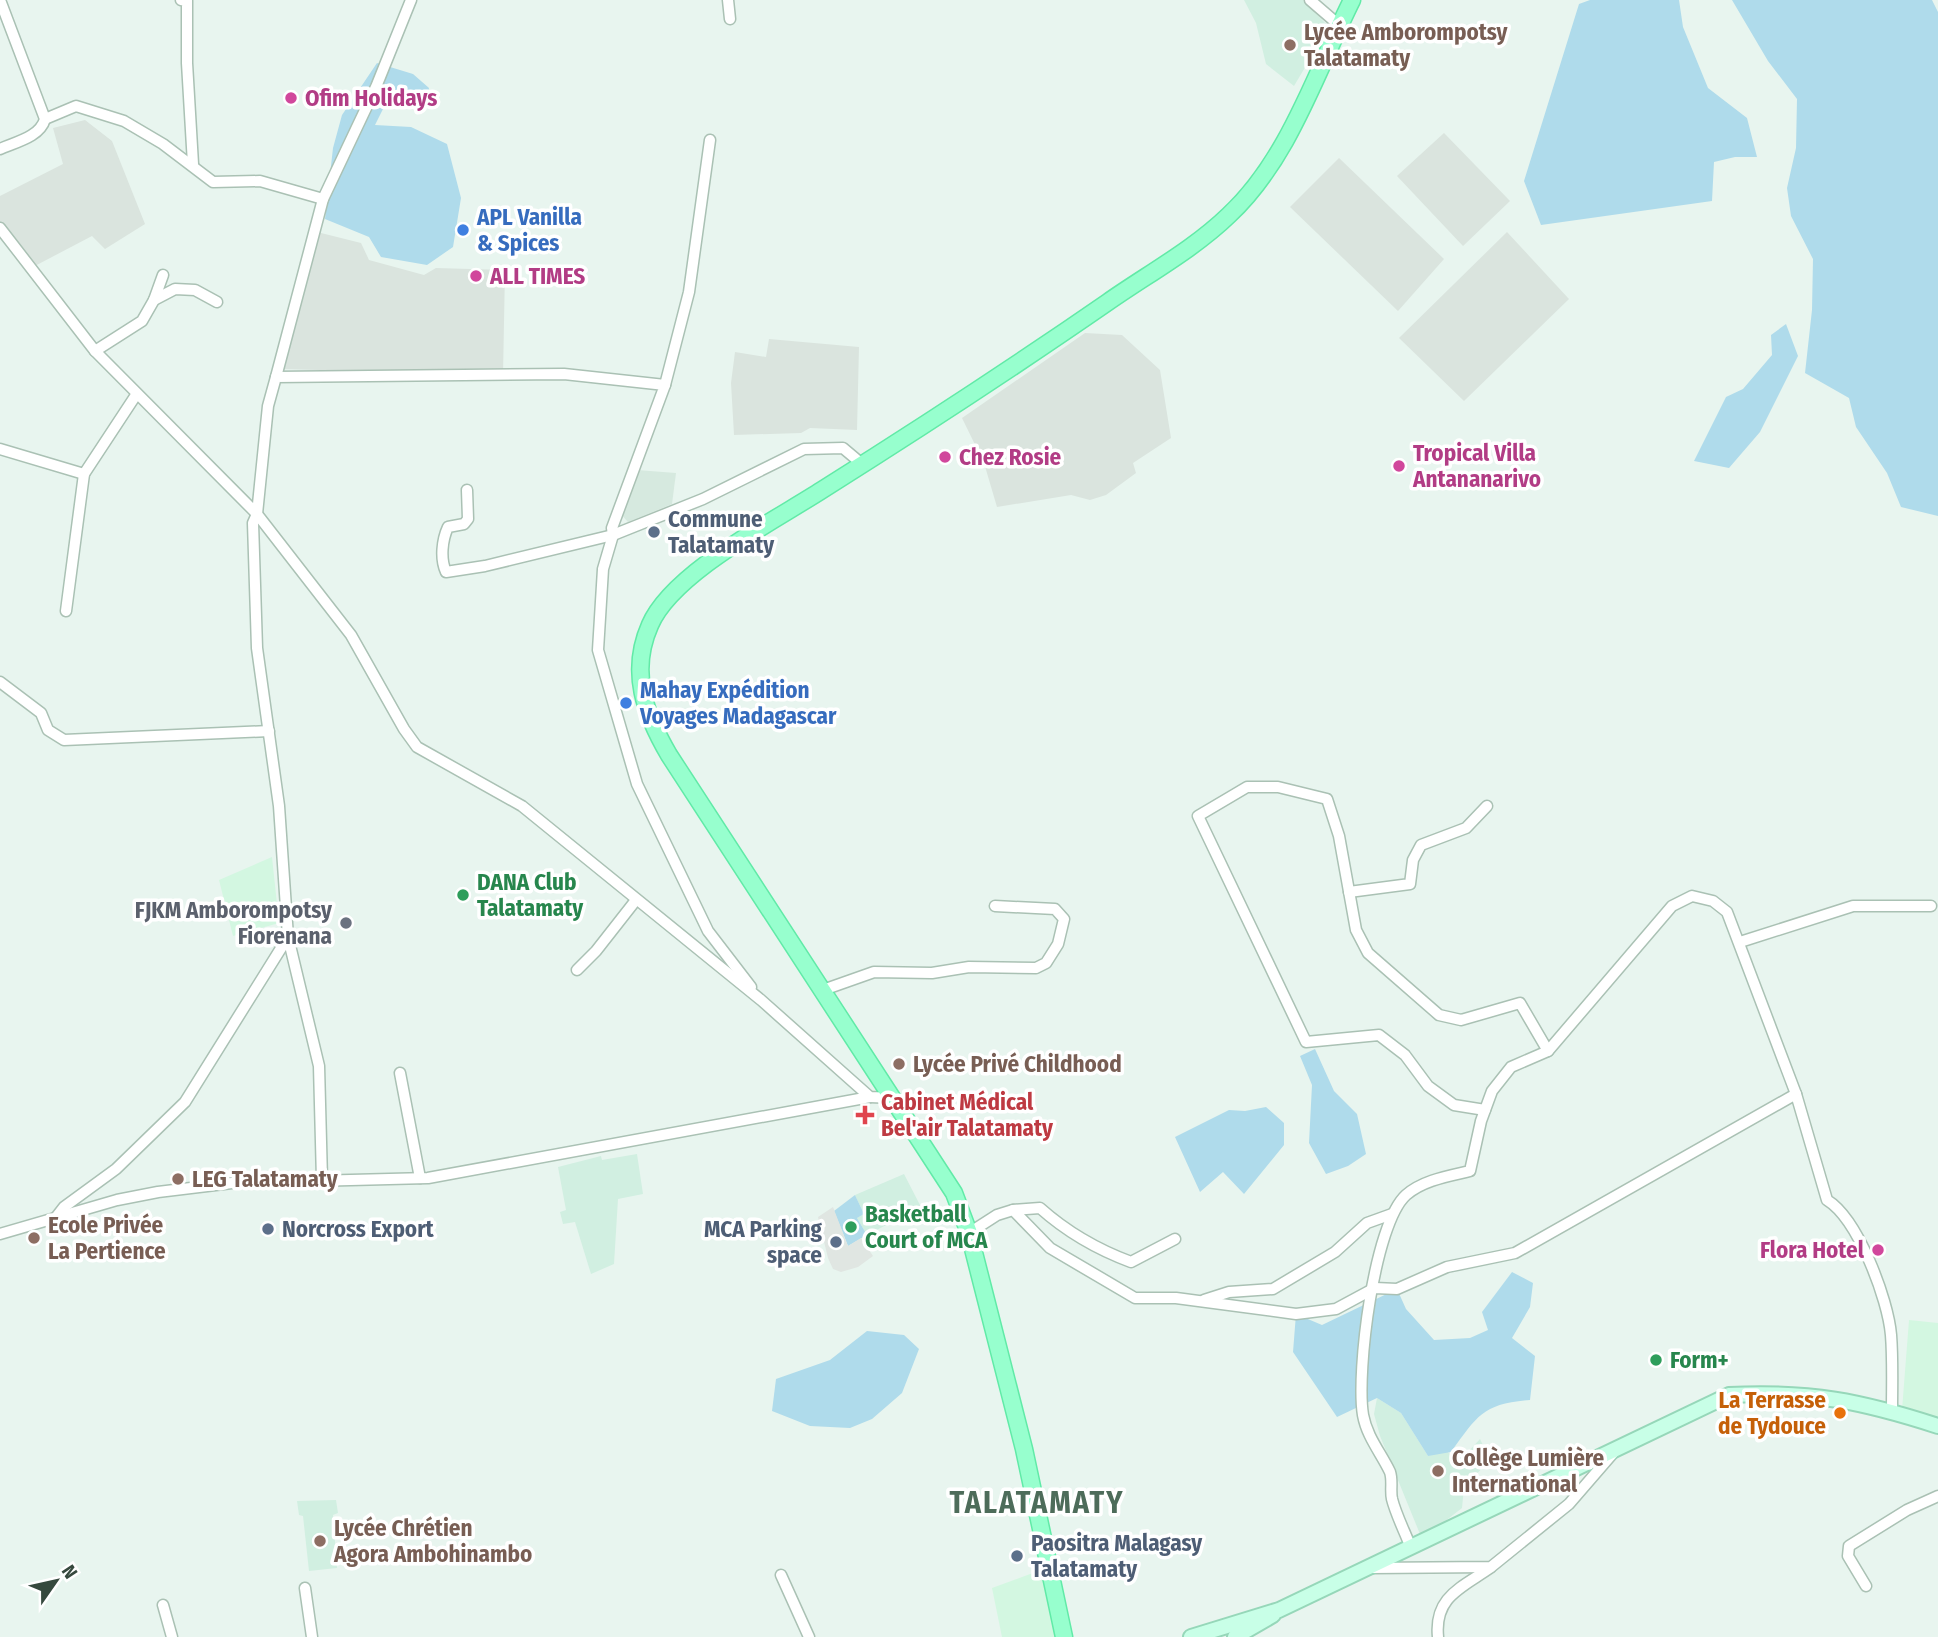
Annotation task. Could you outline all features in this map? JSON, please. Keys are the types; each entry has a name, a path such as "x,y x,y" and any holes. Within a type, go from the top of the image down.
{"main road":[{"path":"1064,1634 1024,1449 969,1233 954,1193 648,719 641,690 641,651 650,624 678,587 728,550 953,408 1229,216 1273,160 1352,0"},
{"path":"1235,1637 1279,1610 1621,1444 1729,1395 1786,1392 1846,1400 1938,1426"},
{"path":"1191,1637 1279,1610"}],"street":[{"path":"0,0 45,119 43,127 32,135 0,149"},
{"path":"181,0 187,1 187,63 193,164"},
{"path":"323,1180 319,1066 288,937 279,806 257,648 253,523 257,514 268,406 323,199 376,87 411,0"},
{"path":"728,0 730,19"},
{"path":"1310,0 1339,25"},
{"path":"45,119 76,106 124,121 193,164 213,182 260,181 323,199"},
{"path":"710,140 689,292 665,386 612,528 603,569 598,650 637,784 708,931 761,1000"},
{"path":"0,228 95,351 257,514 351,635 417,747 522,806 761,1000 870,1097"},
{"path":"95,351 142,321 154,300 163,275"},
{"path":"154,300 175,289 195,290 217,302"},
{"path":"276,377 564,374 665,386"},
{"path":"66,611 84,474 136,395"},
{"path":"467,490 468,519 464,524 448,527 445,533 442,557 446,572 485,566 612,535 704,499 804,450 843,448 862,464"},
{"path":"0,449 84,474"},
{"path":"0,682 41,713 48,730 64,740 269,732"},
{"path":"1485,1110 1454,1105 1428,1086 1405,1055 1379,1035 1306,1042 1198,816 1247,787 1279,787 1327,799 1339,836 1356,930 1368,953 1439,1015 1461,1020 1520,1003 1548,1051"},
{"path":"1349,892 1410,884 1413,860 1421,845 1466,828 1487,806"},
{"path":"1411,1548 1392,1498 1391,1475 1372,1441 1363,1415 1361,1359 1376,1266 1387,1223 1406,1196 1429,1181 1470,1171 1492,1091 1511,1067 1548,1051 1681,900 1692,896 1713,901 1727,912 1796,1094 1827,1200 1839,1207 1859,1241 1879,1287 1891,1332 1892,1411"},
{"path":"577,970 596,951 636,900"},
{"path":"823,990 874,972 932,973 969,967 1036,968 1046,963 1058,944 1064,919 1055,909 995,906"},
{"path":"1740,942 1853,906 1931,906"},
{"path":"57,1216 64,1207 116,1169 185,1102 288,937"},
{"path":"400,1073 420,1178"},
{"path":"1013,1210 1050,1248 1135,1298 1200,1301 1296,1314 1336,1309 1374,1287 1396,1289 1447,1267 1515,1253 1796,1094"},
{"path":"0,1234 57,1216 158,1192 232,1183 420,1178 573,1153 870,1097 895,1098"},
{"path":"969,1233 998,1215 1013,1210 1040,1208 1059,1225 1094,1248 1131,1262 1175,1239"},
{"path":"1200,1301 1229,1292 1273,1289 1335,1252 1367,1223 1394,1213"},
{"path":"1438,1637 1437,1615 1448,1597 1491,1567 1569,1504 1621,1444"},
{"path":"1866,1586 1848,1556 1849,1546 1907,1510 1938,1496"},
{"path":"1370,1568 1491,1567"},
{"path":"781,1575 808,1637"},
{"path":"305,1588 312,1637"},
{"path":"163,1605 172,1637"}],"shaded area":[{"name":"Lycée Amborompotsy Talatamaty","path":"1244,0 1303,0 1329,27 1294,86 1266,64 1256,23"},
{"path":"1590,0 1679,0 1683,27 1708,88 1747,118 1757,157 1735,157 1714,162 1712,201 1541,225 1524,181 1579,4"},
{"path":"1732,0 1932,0 1938,12 1938,516 1901,507 1887,473 1856,427 1849,398 1805,373 1812,310 1813,259 1791,216 1787,188 1796,148 1797,99 1768,61"},
{"path":"377,63 413,74 429,88 426,106 393,89 375,125 411,127 447,144 461,198 453,247 427,265 381,257 369,237 325,219 333,148 342,115"},
{"path":"85,120 112,141 145,224 105,249 92,236 31,268 0,222 0,196 63,164 53,128"},
{"path":"1444,133 1510,201 1463,246 1397,176"},
{"path":"1339,158 1444,259 1398,311 1290,207"},
{"path":"317,232 361,243 369,260 424,275 436,268 505,270 503,375 281,369"},
{"path":"1507,232 1569,299 1464,401 1399,338"},
{"path":"1786,324 1798,356 1760,432 1729,468 1694,461 1726,397 1743,389 1772,355 1771,335"},
{"path":"1085,333 1122,335 1160,370 1171,438 1133,463 1136,473 1106,495 1090,500 1071,495 997,507 984,463 962,418"},
{"path":"769,339 859,347 857,430 810,428 801,433 734,435 731,383 735,352 766,357"},
{"path":"637,470 676,473 672,504 628,522 620,513"},
{"path":"272,857 279,923 233,936 219,880"},
{"path":"1315,1049 1334,1091 1357,1114 1366,1154 1348,1166 1326,1174 1309,1143 1312,1085 1300,1056"},
{"path":"1266,1107 1284,1123 1284,1145 1244,1194 1223,1172 1200,1192 1175,1137 1229,1110 1245,1111"},
{"path":"637,1154 643,1194 618,1199 614,1264 591,1274 575,1222 563,1224 560,1212 566,1210 558,1167 601,1156 602,1160"},
{"path":"904,1174 921,1207 867,1235 857,1218 864,1214 855,1195"},
{"name":"Basketball Court of MCA","path":"855,1195 864,1214 857,1218 867,1235 848,1246 834,1211"},
{"name":"MCA Parking space","path":"833,1207 848,1246 861,1238 873,1256 858,1267 841,1272 833,1269 828,1258 818,1217"},
{"path":"1512,1272 1533,1283 1530,1307 1512,1338 1535,1356 1530,1400 1491,1408 1475,1420 1451,1452 1428,1456 1401,1413 1377,1398 1337,1417 1293,1352 1296,1314 1322,1325 1397,1289 1406,1309 1434,1340 1470,1338 1488,1330 1482,1312"},
{"path":"1909,1320 1938,1323 1938,1421 1902,1410"},
{"path":"867,1331 904,1335 919,1349 902,1393 872,1419 850,1428 810,1426 772,1411 776,1379 830,1360"},
{"name":"Collège Lumière International","path":"1377,1398 1401,1413 1428,1456 1444,1448 1458,1463 1480,1439 1490,1460 1464,1487 1462,1508 1422,1539 1380,1436 1374,1414"},
{"name":"Lycée Chrétien Agora Ambohinambo","path":"336,1500 338,1513 333,1515 337,1568 309,1571 303,1516 299,1515 297,1501"},
{"path":"1049,1567 1064,1637 1002,1637 992,1588"}],"place":[{"name":"Lycée Amborompotsy Talatamaty","path":"1290,45"},
{"name":"Ofim Holidays","path":"291,98"},
{"name":"APL Vanilla & Spices","path":"463,230"},
{"name":"ALL TIMES","path":"476,276"},
{"name":"Chez Rosie","path":"945,457"},
{"name":"Tropical Villa Antananarivo","path":"1399,466"},
{"name":"Commune Talatamaty","path":"654,532"},
{"name":"Mahay Expédition Voyages Madagascar","path":"626,703"},
{"name":"DANA Club Talatamaty","path":"463,895"},
{"name":"FJKM Amborompotsy Fiorenana","path":"346,923"},
{"name":"Lycée Privé Childhood","path":"899,1064"},
{"name":"Cabinet Médical Bel'air Talatamaty","path":"865,1115"},
{"name":"LEG Talatamaty","path":"178,1179"},
{"name":"Basketball Court of MCA","path":"851,1227"},
{"name":"Norcross Export","path":"268,1229"},
{"name":"Ecole Privée La Pertience","path":"34,1238"},
{"name":"MCA Parking space","path":"836,1242"},
{"name":"Flora Hotel","path":"1878,1250"},
{"name":"Form+","path":"1656,1360"},
{"name":"La Terrasse de Tydouce","path":"1840,1413"},
{"name":"Collège Lumière International","path":"1438,1471"},
{"name":"Lycée Chrétien Agora Ambohinambo","path":"320,1541"},
{"name":"Paositra Malagasy Talatamaty","path":"1017,1556"}],"district":[{"name":"TALATAMATY","path":"1037,1503"}]}
